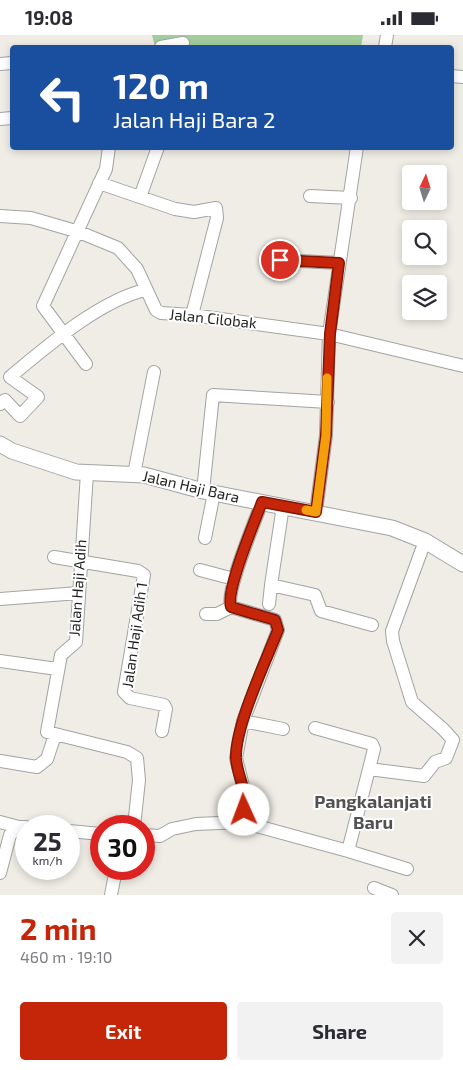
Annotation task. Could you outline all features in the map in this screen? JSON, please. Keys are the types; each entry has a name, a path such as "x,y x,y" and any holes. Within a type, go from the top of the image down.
{"street":[{"path":"172,45 183,43"},
{"path":"86,364 43,306 79,232 106,169 109,150"},
{"path":"140,197 157,150"},
{"path":"316,512 326,435 330,334 357,150"},
{"path":"99,183 175,209 194,212 216,207 217,218 192,315"},
{"path":"310,196 351,197"},
{"name":"Jalan Cilobak","path":"0,216 31,218 79,232 118,248 137,269 156,310 161,313 192,315 330,334 463,366"},
{"path":"280,260 339,263"},
{"path":"0,404 5,401 20,416 38,397 10,377 63,333 131,293 146,290"},
{"path":"134,474 154,372"},
{"path":"205,538 213,395 328,402"},
{"name":"Jalan Haji Bara","path":"0,444 48,464 87,473 134,474 209,492 392,528 425,541 463,564"},
{"name":"Jalan Haji Adih","path":"55,735 47,732 56,669 61,655 76,642 87,473"},
{"path":"231,607 234,579 262,502"},
{"path":"269,604 283,506"},
{"path":"369,769 424,776 435,762 446,758 458,742 412,702 393,641 392,631 425,541"},
{"path":"54,557 80,563"},
{"name":"Jalan Haji Adih 1","path":"80,563 138,571 144,575 124,692 130,698 164,705 166,709 162,731"},
{"path":"200,570 234,579"},
{"path":"271,585 315,595 321,611 372,625"},
{"path":"0,599 79,593"},
{"path":"206,614 217,614 231,607 275,620 278,630 243,721 236,757 246,798 242,822"},
{"path":"0,661 56,669"},
{"path":"243,721 284,729"},
{"path":"315,727 372,744 374,749 348,851"},
{"path":"0,761 37,767 47,759 55,735 126,752 138,758 139,780 135,815"},
{"path":"155,835 160,835 172,829 196,825 242,822 407,869"},
{"path":"0,823 15,826"},
{"path":"0,873 10,835 15,832"},
{"path":"111,895 114,880"},
{"path":"374,888 392,895"}],"green space":[{"path":"152,35 363,35 361,45 154,45"}],"slow traffic":[{"path":"306,510 316,512 326,435 327,378"}],"district":[{"name":"Pangkalanjati Baru","path":"373,812"}],"route":[{"path":"244,810 246,798 236,757 243,721 278,630 275,620 231,607 234,579 262,502 316,512 326,435 327,369 339,263 280,260"}]}
